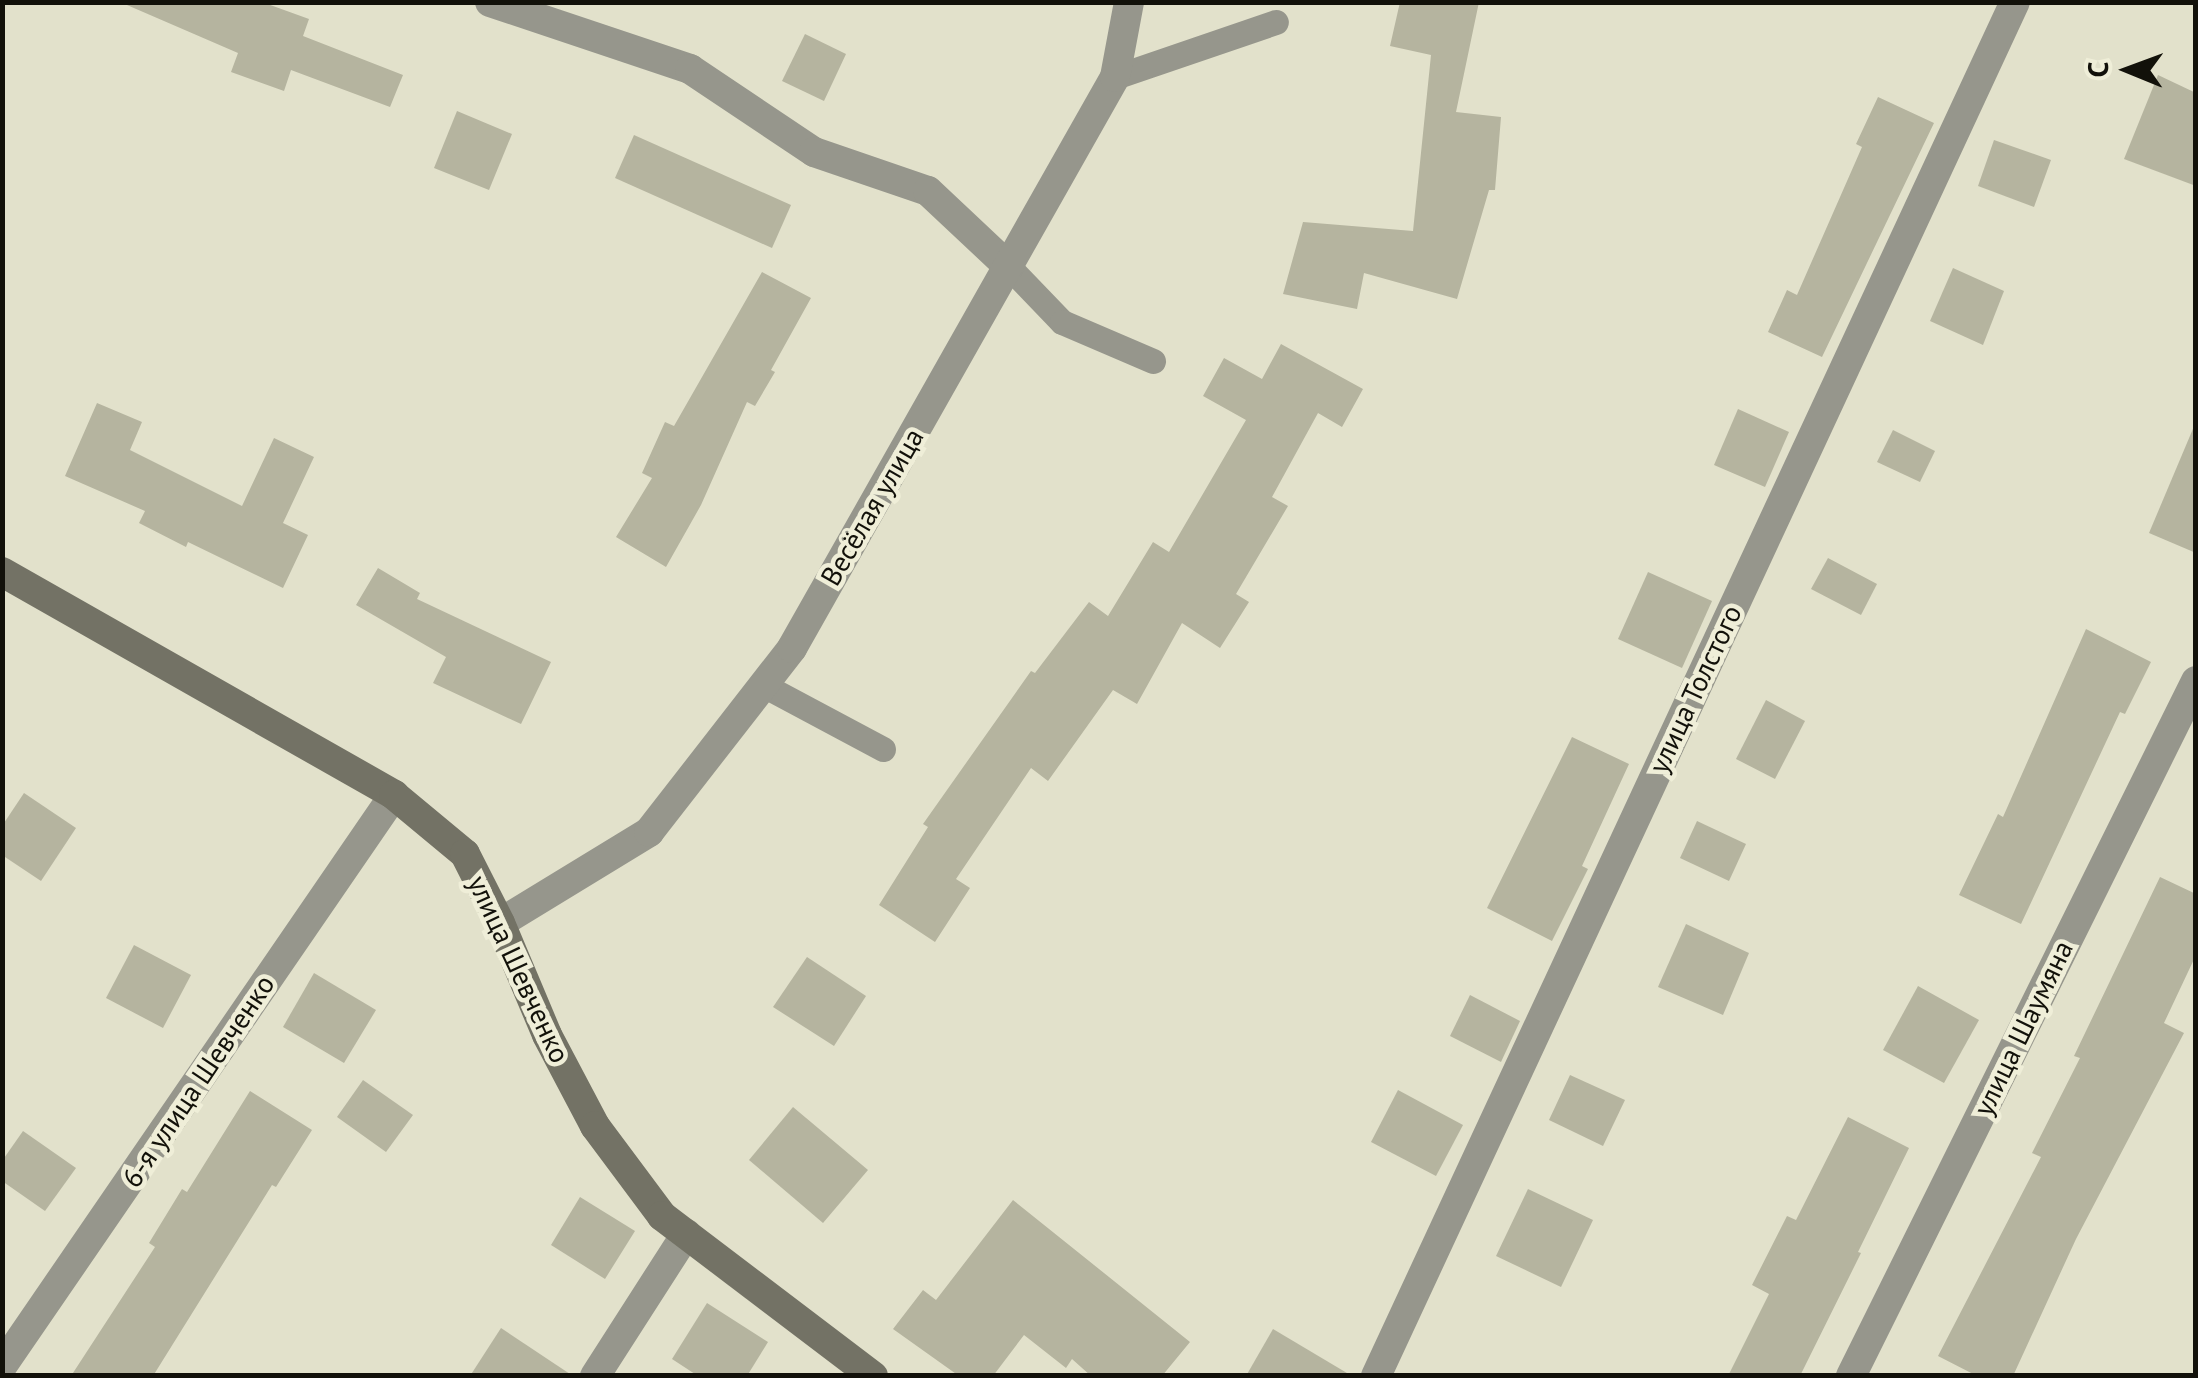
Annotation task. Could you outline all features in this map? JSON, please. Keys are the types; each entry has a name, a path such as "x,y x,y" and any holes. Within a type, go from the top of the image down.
{"main road":[{"name":"улица Шевченко","path":"2,572 394,795 465,854 500,923 547,1035 595,1126 662,1216 872,1376"}],"street":[{"path":"490,2 690,70 814,152 928,191 1009,267"},
{"name":"Весёлая улица","path":"500,923 649,832 792,648 1115,77 1129,2"},
{"name":"улица Толстого","path":"1376,1376 2015,2"},
{"name":"улица Шаумяна","path":"1851,1376 2196,681"},
{"name":"6-я улица Шевченко","path":"2,1366 394,795"},
{"path":"595,1376 686,1234"}],"lane":[{"path":"1115,77 1276,22"},
{"path":"1009,267 1062,322 1153,361"},
{"path":"763,685 883,749"}],"building":[{"path":"120,2 262,2 309,19 303,36 403,75 390,107 291,70 284,91 231,72 238,53"},
{"path":"1400,2 1479,2 1456,112 1501,117 1495,190 1489,190 1457,299 1364,273 1357,309 1283,294 1303,222 1413,231 1431,55 1390,46"},
{"path":"805,34 846,54 824,101 782,81"},
{"path":"2158,75 2196,93 2196,186 2124,159"},
{"path":"1878,97 1934,123 1822,357 1768,332 1787,290 1797,295 1862,147 1856,144"},
{"path":"457,111 512,134 489,190 434,168"},
{"path":"634,135 791,205 772,248 615,178"},
{"path":"1994,140 2051,160 2034,207 1978,186"},
{"path":"1953,268 2004,291 1983,345 1930,321"},
{"path":"762,272 811,298 755,406 747,402 701,505 666,567 616,537 652,478 642,473 665,422 674,426"},
{"path":"1281,344 1363,389 1342,427 1318,413 1272,497 1288,506 1236,594 1249,602 1220,648 1182,623 1137,704 1113,690 1048,781 1031,768 956,879 970,888 935,942 879,905 928,827 923,824 1031,671 1035,673 1089,602 1108,616 1153,542 1169,552 1246,420 1203,396 1224,358 1262,379"},
{"path":"97,403 142,422 130,450 242,506 274,438 314,457 283,523 308,535 283,588 139,523 145,511 65,476"},
{"path":"1738,409 1789,432 1765,487 1714,465"},
{"path":"2196,424 2196,553 2149,533"},
{"path":"1893,430 1935,451 1920,482 1877,462"},
{"path":"1828,558 1877,584 1861,615 1811,589"},
{"path":"378,568 420,593 417,599 551,662 521,724 433,683 446,657 356,605"},
{"path":"1648,572 1712,601 1682,668 1618,639"},
{"path":"2086,629 2151,662 2125,714 2120,712 2021,924 1959,895 1998,814 2003,817"},
{"path":"1766,700 1805,721 1775,779 1736,759"},
{"path":"1572,737 1629,764 1582,866 1588,869 1552,941 1487,908"},
{"path":"24,793 76,828 41,881 2,855 2,826"},
{"path":"1697,821 1746,844 1729,881 1680,858"},
{"path":"2160,877 2196,894 2196,955 2164,1023 2184,1033 2076,1239 2013,1376 1977,1376 1938,1356 2041,1157 2032,1153 2080,1058 2074,1056"},
{"path":"1686,924 1749,953 1723,1015 1658,987"},
{"path":"134,945 191,975 163,1028 106,998"},
{"path":"807,957 866,996 834,1046 773,1007"},
{"path":"314,973 376,1010 344,1063 283,1027"},
{"path":"1918,986 1979,1020 1944,1083 1883,1050"},
{"path":"1470,995 1520,1021 1501,1062 1450,1036"},
{"path":"1570,1075 1625,1100 1603,1146 1549,1120"},
{"path":"363,1080 413,1115 386,1152 337,1117"},
{"path":"1398,1090 1463,1125 1436,1176 1371,1142"},
{"path":"250,1091 312,1130 276,1187 272,1185 153,1376 71,1376 155,1247 149,1243 182,1189 187,1192"},
{"path":"793,1107 868,1170 823,1223 749,1160"},
{"path":"1848,1117 1909,1148 1858,1252 1861,1253 1800,1376 1728,1376 1769,1294 1752,1285 1787,1216 1796,1220"},
{"path":"23,1131 76,1168 45,1211 2,1181 2,1161"},
{"path":"1528,1189 1593,1220 1561,1287 1496,1256"},
{"path":"580,1197 635,1231 605,1279 551,1245"},
{"path":"1013,1200 1190,1342 1162,1376 1091,1376 1072,1359 1066,1368 1024,1335 993,1376 959,1376 893,1329 923,1290 936,1300"},
{"path":"707,1303 768,1342 747,1376 698,1376 672,1359"},
{"path":"501,1328 573,1376 470,1376"},
{"path":"1273,1329 1352,1376 1246,1376"}]}
